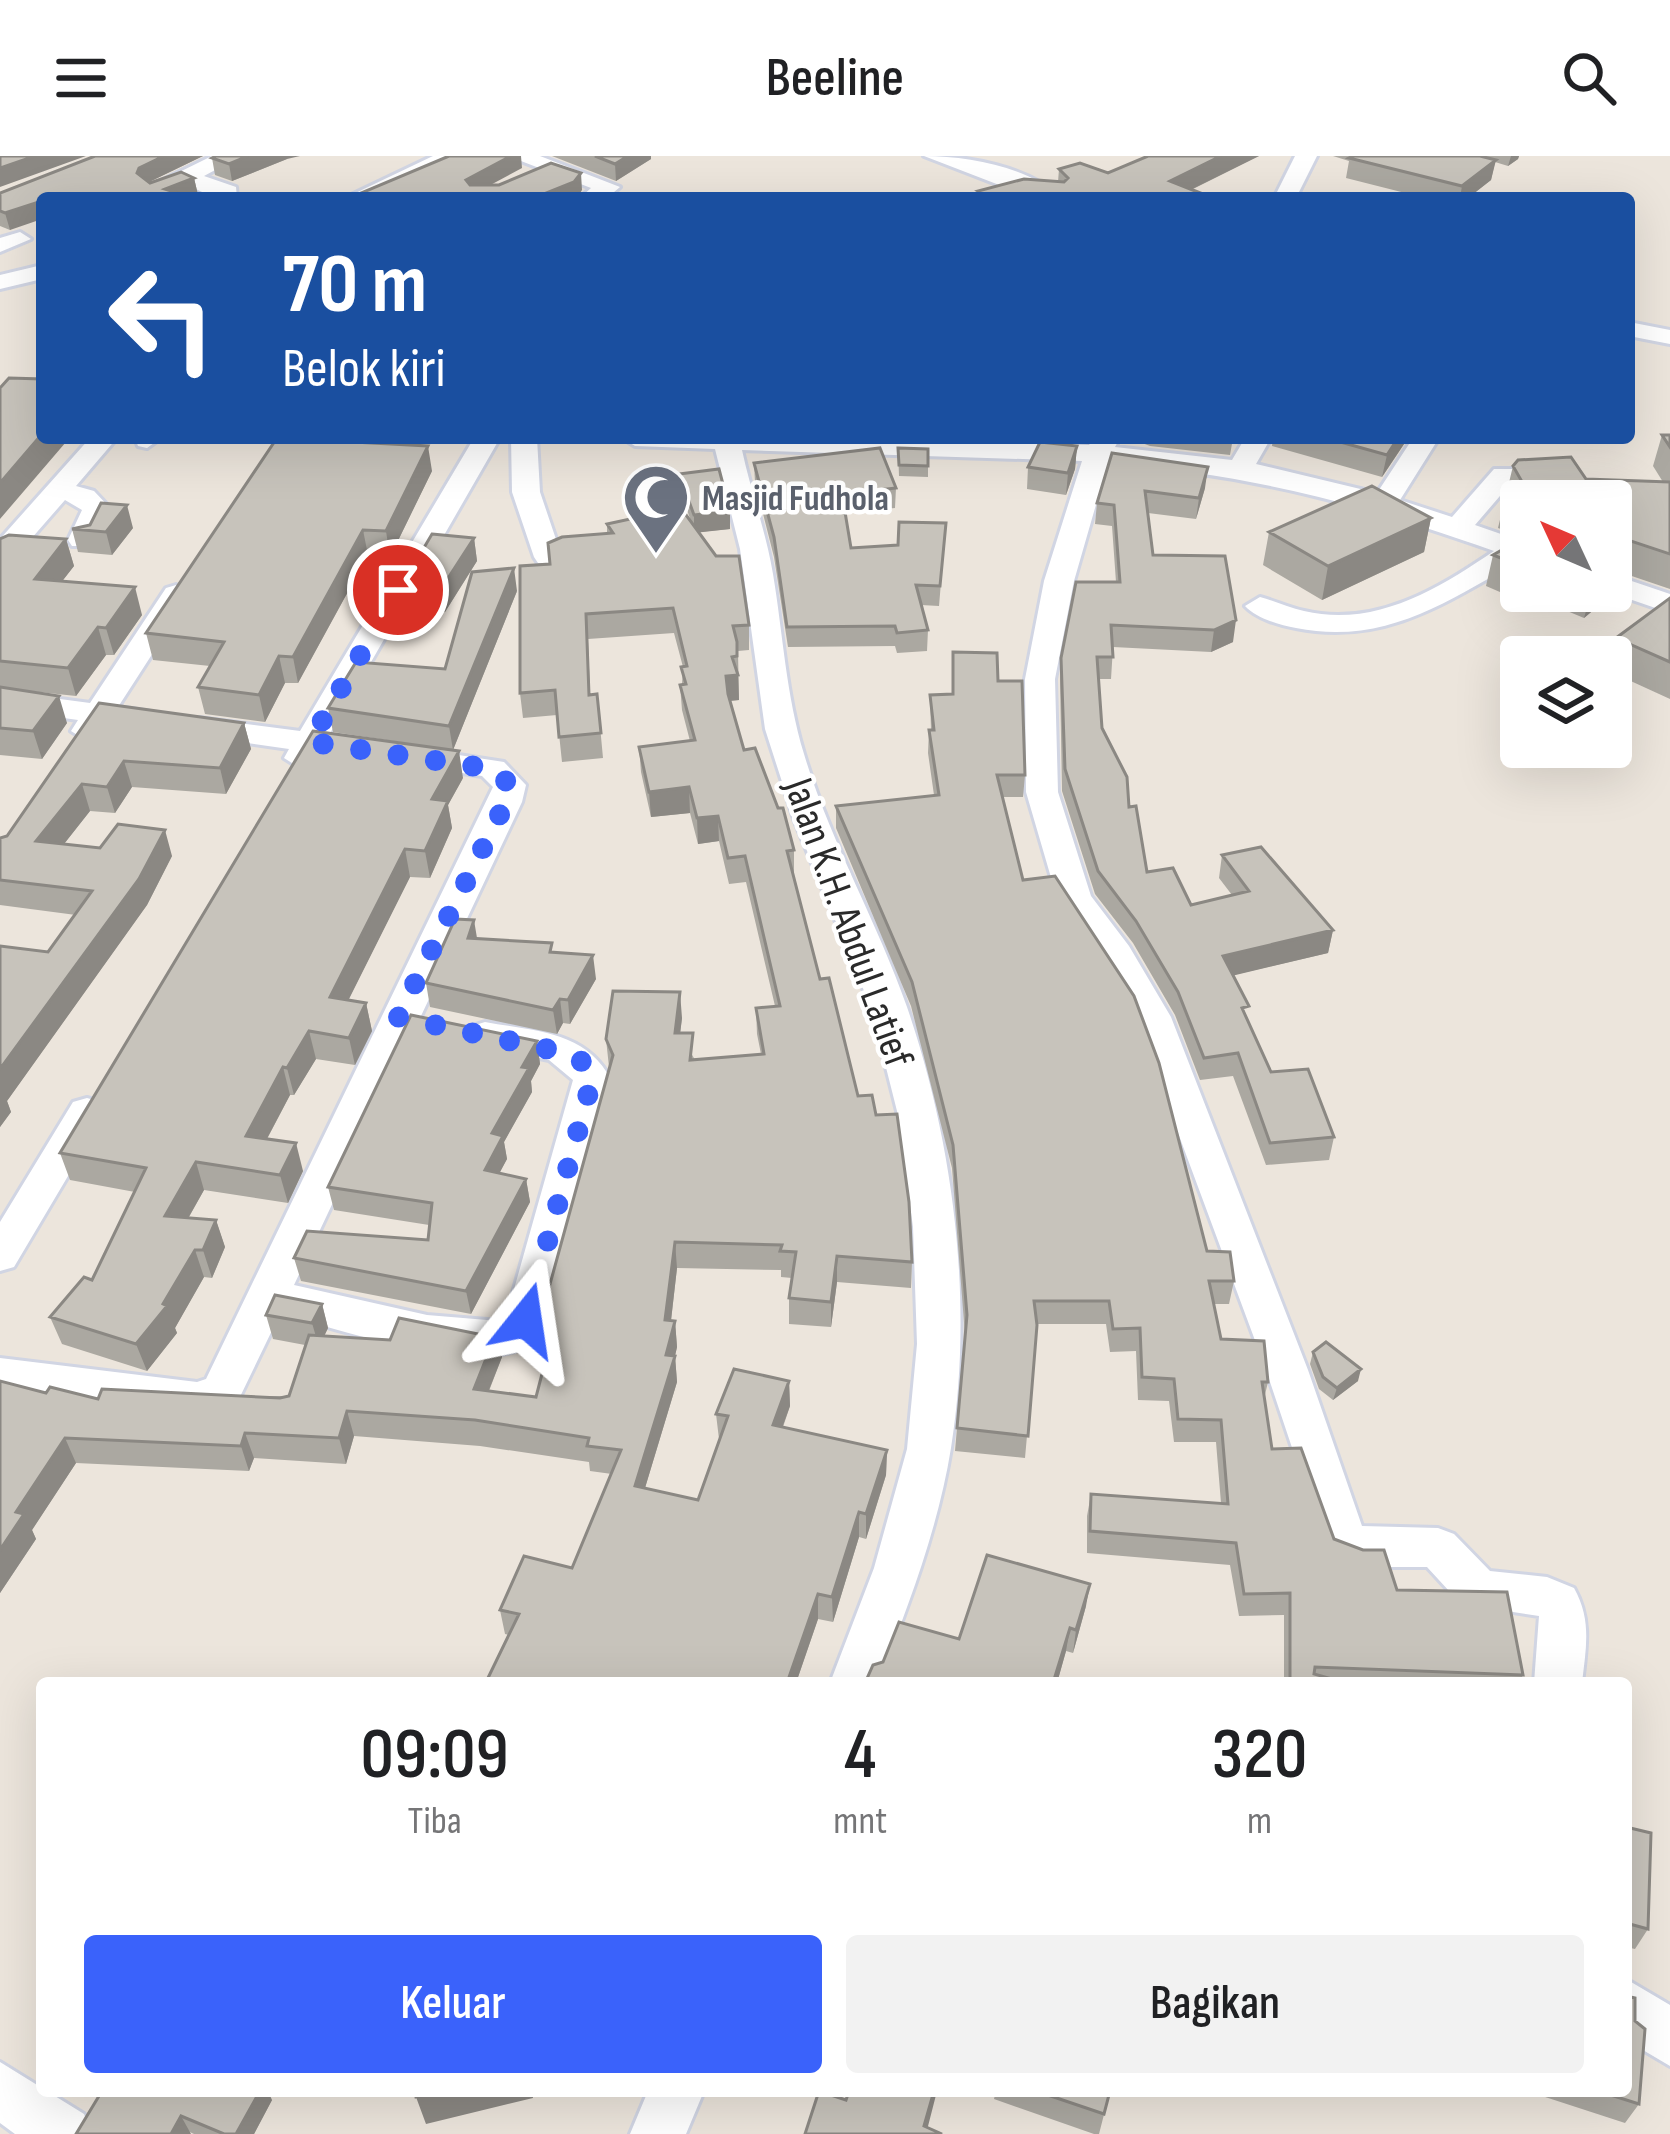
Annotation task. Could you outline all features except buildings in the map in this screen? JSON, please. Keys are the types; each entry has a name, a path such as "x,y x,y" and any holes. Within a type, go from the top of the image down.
{"street":[{"path":"156,189 230,156"},
{"path":"370,192 451,156"},
{"path":"519,156 609,187 601,192"},
{"path":"935,156 992,171 1038,192"},
{"path":"1288,192 1306,156"},
{"path":"517,182 551,167"},
{"path":"186,177 228,192"},
{"path":"0,282 36,273"},
{"path":"1635,330 1670,337"},
{"path":"0,556 99,444"},
{"path":"286,781 484,444"},
{"path":"524,444 526,492 548,557"},
{"name":"Jalan K.H. Abdul Latief","path":"727,444 754,549 771,695 784,744 888,1006 906,1065 934,1260 936,1385 928,1449 909,1525 856,1677"},
{"path":"852,444 1102,446 1240,469 1384,504 1500,544"},
{"path":"1240,469 1255,444"},
{"path":"1384,504 1422,444"},
{"path":"1102,446 1059,581 1040,679 1042,793 1074,898 1116,953 1153,1017 1283,1359 1343,1538 1356,1547 1438,1548 1478,1590 1537,1592 1556,1599 1566,1617 1559,1677"},
{"path":"1457,529 1504,476"},
{"path":"58,490 84,497 97,508 82,540"},
{"path":"1260,606 1284,618 1330,625 1381,621 1432,605 1500,562"},
{"path":"74,748 188,577"},
{"path":"1632,590 1670,604"},
{"path":"0,700 493,769 510,785 506,802 398,1017 227,1381 212,1397 157,1397 0,1376"},
{"path":"267,1294 489,1339 517,1331 526,1320 592,1080 590,1071 571,1054 398,1017"},
{"path":"0,1256 107,1078"},
{"path":"1632,2010 1670,2039"},
{"path":"0,2090 64,2134"},
{"path":"658,2134 673,2097"}],"place":[{"name":"Masjid Fudhola","path":"656,556"}],"route":[{"path":"398,590 310,742 493,769 510,785 506,802 398,1017 571,1054 590,1071 592,1080 526,1320"}]}
